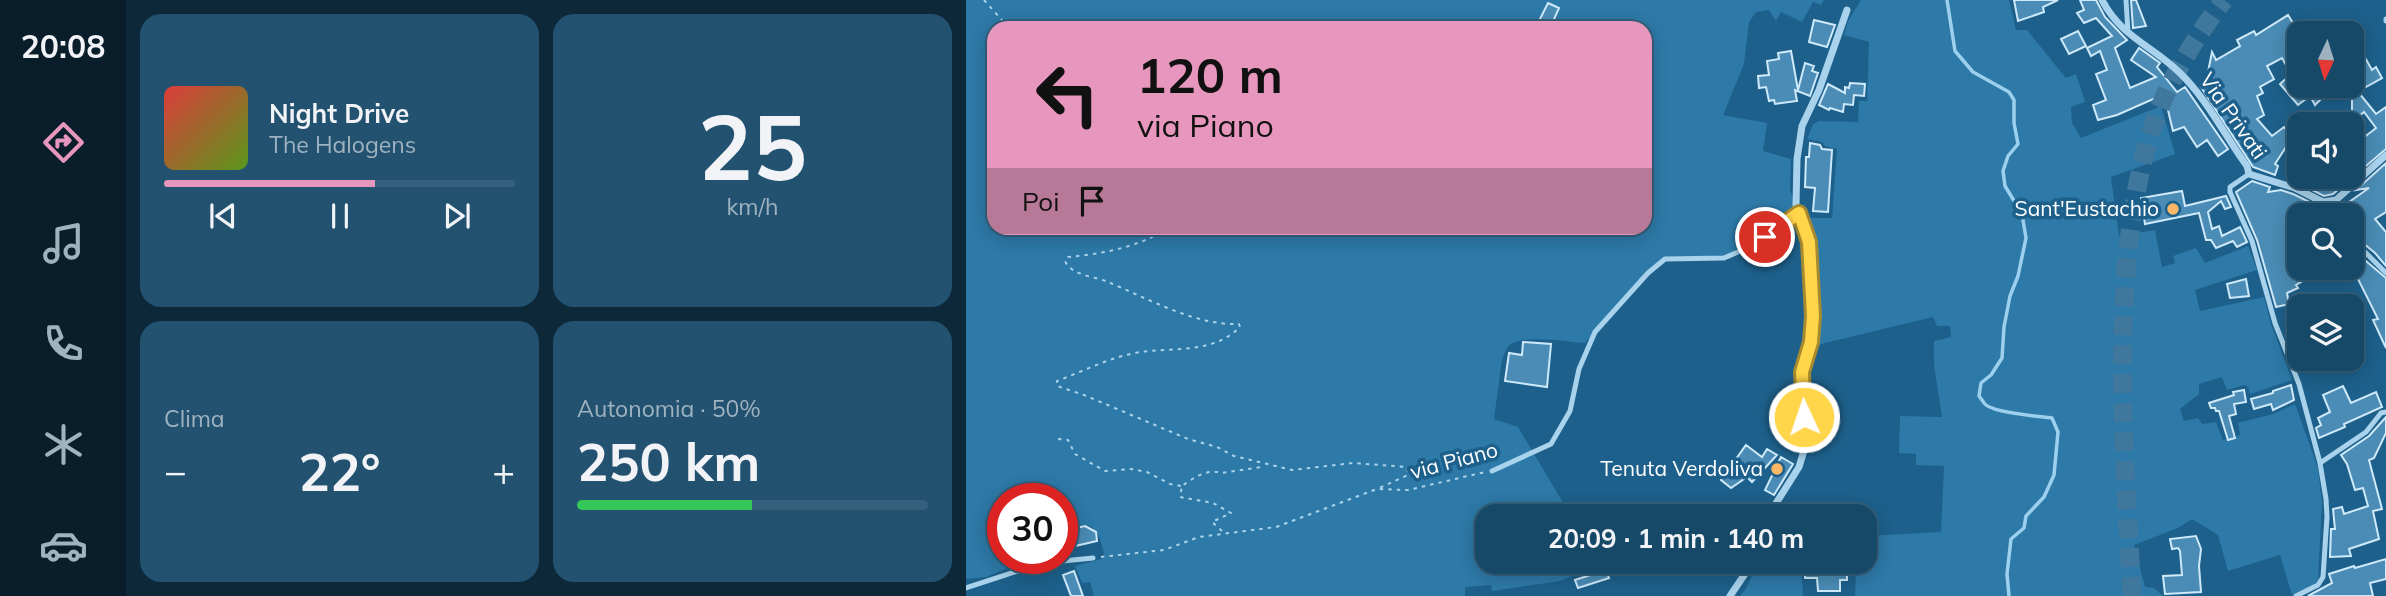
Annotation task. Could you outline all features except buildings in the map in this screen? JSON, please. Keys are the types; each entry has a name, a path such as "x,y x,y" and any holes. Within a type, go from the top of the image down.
{"street":[{"name":"Via Privati","path":"2102,0 2116,23 2182,74 2207,106 2247,166 2249,174 2295,188 2323,202"},
{"path":"1776,504 1799,467 1806,444 1801,390 1802,372 1811,342 1813,316 1809,242 1796,205 1802,126 1819,90 1847,10"},
{"path":"2323,202 2336,200 2386,155"},
{"path":"1730,596 1745,574"}],"lane":[{"path":"2126,0 2128,32"},
{"path":"2249,174 2230,187 2230,192 2252,241 2275,323 2299,384 2320,463 2326,499 2323,576 2318,584 2296,596"},
{"name":"via Piano","path":"1492,471 1551,444 1570,411 1579,369 1595,332 1665,259 1724,258 1745,249 1799,213"},
{"path":"2364,251 2386,273"},
{"path":"2320,463 2366,432 2381,413 2386,412"},
{"path":"966,588 1042,563 1093,558"}],"path":[{"path":"985,0 1003,21"},
{"path":"1158,235 1109,251 1068,257 1065,261 1068,267 1082,274 1109,282 1134,295 1194,317 1239,324 1240,327 1223,341 1208,345 1139,352 1092,366 1057,381 1057,386 1188,439 1217,447 1234,456 1292,470 1353,463 1406,467 1408,475 1377,489"},
{"path":"1058,439 1068,440 1075,454 1105,471 1131,469 1147,472 1170,484 1182,486 1205,472 1261,467 1263,463"},
{"name":"via Piano","path":"1093,558 1164,550 1199,537 1276,527 1377,489 1408,490 1492,471"},
{"path":"1182,486 1180,497 1213,503 1231,513 1212,522 1221,528 1223,533"}],"shaded area":[{"path":"966,0 1824,0 1821,5 1813,2 1802,22 1781,12 1776,21 1769,10 1756,12 1749,22 1744,64 1723,115 1767,123 1763,151 1791,159 1790,191 1799,213 1772,227 1765,237 1741,253 1707,259 1681,256 1665,259 1642,279 1585,343 1525,340 1510,345 1504,354 1494,419 1518,427 1564,504 1475,504 1475,574 1577,574 1560,581 1492,591 1491,585 1465,587 1465,596 1094,596 1090,582 1082,583 1078,565 1105,558 1097,533 1088,526 1078,525 1078,483 987,483 987,574 993,574 966,579"},
{"path":"1861,0 2009,0 2016,30 2027,30 2066,78 2076,74 2085,102 2071,107 2072,123 2081,138 2161,106 2175,154 2111,177 2119,236 2155,230 2162,267 2175,263 2173,256 2196,248 2205,263 2248,246 2257,270 2195,290 2200,311 2264,297 2292,380 2250,394 2248,387 2244,385 2227,390 2222,377 2199,384 2199,394 2180,409 2184,421 2198,418 2202,424 2216,422 2223,440 2240,435 2238,423 2273,414 2295,404 2318,468 2322,502 2318,580 2311,587 2292,595 2280,555 2228,571 2218,535 2192,519 2178,528 2134,545 2145,587 2154,588 2163,596 1855,596 1856,574 1877,574 1877,535 1941,532 1944,466 1916,465 1916,454 1899,453 1900,416 1942,417 1934,365 1934,341 1951,337 1950,326 1937,326 1933,317 1817,345 1813,258 1807,218 1832,218 1837,149 1807,139 1813,124 1819,121 1858,122 1859,101 1867,101 1869,42 1844,35 1848,21"},
{"path":"1753,574 1802,574 1803,596 1740,596"}],"waterway":[{"path":"1947,0 1955,51 1973,72 2009,92 2014,100 2018,144 2008,156 2003,171 2005,186 2022,214 2026,238 2018,276 2010,296 2002,358 1991,375 1981,383 1979,396 1985,405 1991,408 2052,418 2058,432 2054,475 2044,497 2026,516 2024,528 2011,539 2007,574 2009,596"}],"tunnel":[{"path":"2132,596 2123,352 2126,271 2134,206 2148,141 2163,100 2190,48 2224,0"}],"place":[{"name":"Sant'Eustachio","path":"2173,209"},
{"name":"Tenuta Verdoliva","path":"1777,469"}],"route":[{"path":"1765,237 1799,213 1809,242 1813,316 1811,342 1802,372 1804,417"}]}
